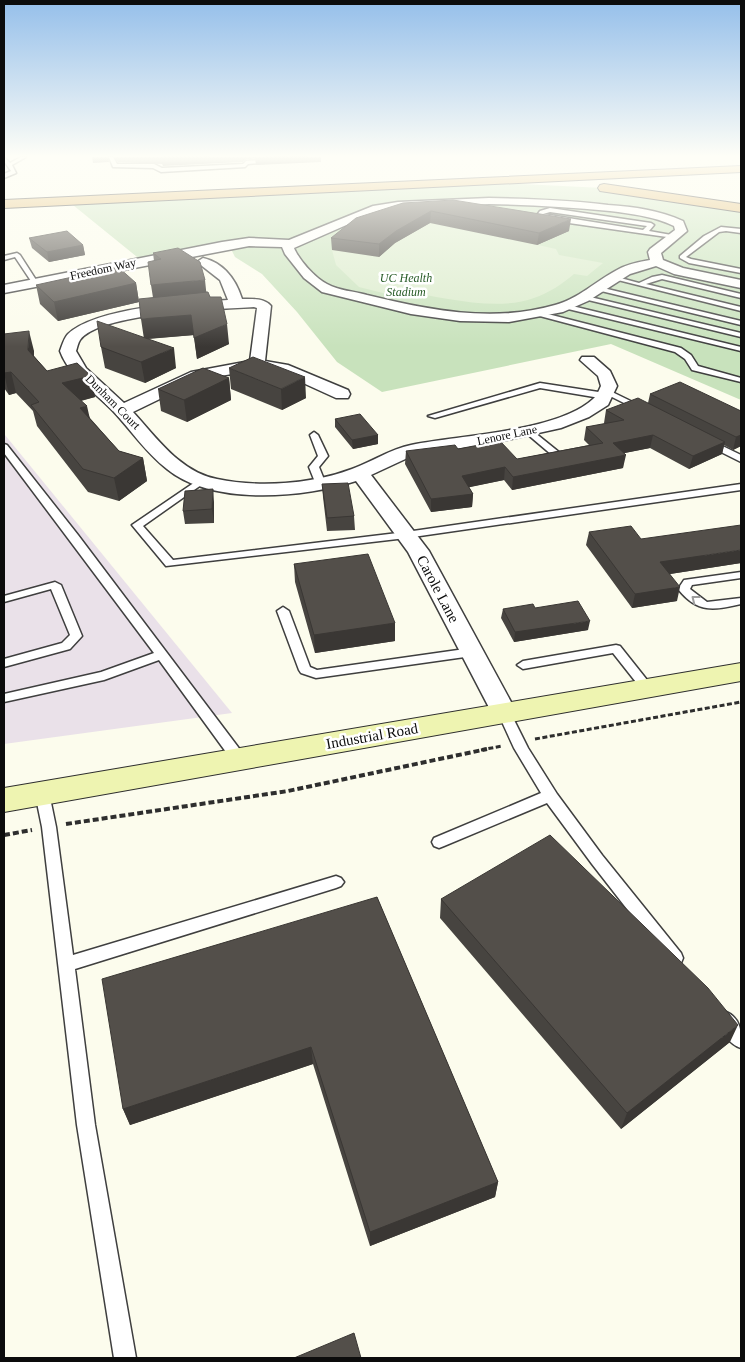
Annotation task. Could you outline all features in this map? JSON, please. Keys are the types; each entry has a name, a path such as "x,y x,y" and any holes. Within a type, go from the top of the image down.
{"main road":[{"name":"Industrial Road","path":"4,800 741,672"}],"street":[{"name":"Freedom Way","path":"4,289 222,246 249,242 291,244 348,221"},
{"name":"Freedom Way","path":"671,221 680,224 682,230 676,238"},
{"path":"657,262 654,252 658,247 676,238"},
{"path":"291,244 288,247 289,251 322,287 401,309 430,314 494,318 538,313 567,306 586,298 613,278 639,266 657,262 679,272 741,284"},
{"path":"203,262 224,275 229,281 236,304"},
{"name":"Dunham Court","path":"257,365 264,306 255,303 131,314 98,324 76,336 70,342 68,348 69,356 78,367 123,410 172,463 202,481 229,486 277,488 336,480 360,473"},
{"path":"588,360 604,373 608,381 607,394"},
{"path":"123,410 197,375 257,365 288,370 342,394"},
{"name":"Lenore Lane","path":"360,473 409,451 474,442 529,431 576,415 598,404 607,394"},
{"name":"Carole Lane","path":"360,473 418,551 504,713"}],"lane":[{"path":"566,221 676,238"},
{"path":"621,221 651,225 644,232"},
{"path":"741,232 720,230 683,254 682,257 741,271"},
{"path":"690,241 700,243"},
{"path":"4,250 14,250 35,283"},
{"path":"4,258 17,255"},
{"path":"613,278 741,309"},
{"path":"640,285 654,278 662,278 741,296"},
{"path":"599,288 741,323"},
{"path":"586,298 741,335"},
{"path":"567,306 741,349"},
{"path":"538,313 678,350 688,358 695,368 741,380"},
{"path":"432,416 540,385 607,394 652,414"},
{"path":"529,431 562,458"},
{"path":"314,435 323,456 314,467 320,482"},
{"path":"697,436 741,459"},
{"path":"4,446 239,759"},
{"path":"202,481 137,525 170,564 406,535 741,487"},
{"path":"741,575 688,582 684,589 696,603 708,606 741,601"},
{"path":"4,598 55,585 76,636 66,646 4,663"},
{"path":"283,611 305,670 316,674 472,652"},
{"path":"523,665 616,649 647,688"},
{"path":"4,698 104,676 161,654"},
{"path":"504,713 516,743 549,796 623,894 685,971"},
{"path":"42,793 49,827 86,1125 125,1358"},
{"path":"438,842 549,796"},
{"path":"66,964 336,882"},
{"path":"716,1010 741,1040"}],"path":[{"path":"549,736 741,702"},
{"path":"91,819 288,791 498,747"},
{"path":"4,835 14,833"}],"shaded area":[{"path":"5,435 232,713 4,744"}],"green space":[{"name":"UC Health Stadium","path":"92,221 741,221 741,400 611,344 382,392 337,362 297,312 262,274 235,257 229,245 142,261"},
{"name":"UC Health Stadium","path":"386,221 489,221 527,223 569,231 538,245 556,249 559,255 603,263 587,276 574,274 540,296 519,302 486,304 403,291 395,296 359,287 336,265 332,250 357,230"}],"building":[{"path":"353,221 414,221 379,244 331,238"},
{"path":"478,221 567,221 539,233"},
{"path":"67,231 83,245 47,252 29,238"},
{"path":"178,248 200,262 205,280 151,285 148,262 161,259 153,253"},
{"path":"118,267 136,283 54,302 36,285"},
{"path":"208,292 210,297 221,297 227,324 194,338 191,315 141,319 139,299"},
{"path":"97,321 174,348 141,362 101,347"},
{"path":"29,331 28,350 47,371 77,363 91,376 62,383 87,406 80,408 119,451 143,458 114,478 83,469 31,405 39,402 11,372 4,373 4,334"},
{"path":"253,357 305,377 281,389 229,368"},
{"path":"203,368 229,378 184,400 158,389"},
{"path":"680,382 741,411 741,435 736,437 650,394"},
{"path":"638,398 725,442 693,456 653,435 613,443 626,455 513,477 505,467 462,476 473,494 431,499 406,451 455,445 458,449 500,441 517,459 603,443 586,427 624,420 606,410"},
{"path":"360,414 378,435 352,440 335,419"},
{"path":"348,483 354,516 327,518 322,484"},
{"path":"213,489 212,509 183,511 185,491"},
{"path":"741,525 741,550 660,562 680,587 635,594 589,532 631,526 641,539"},
{"path":"368,554 395,623 314,635 294,564"},
{"path":"578,601 590,621 515,632 503,609 533,604 535,608"},
{"path":"550,835 708,988 738,1025 627,1113 441,899"},
{"path":"377,897 498,1182 370,1232 311,1047 123,1109 102,979"},
{"path":"354,1333 361,1358 294,1358"}]}
